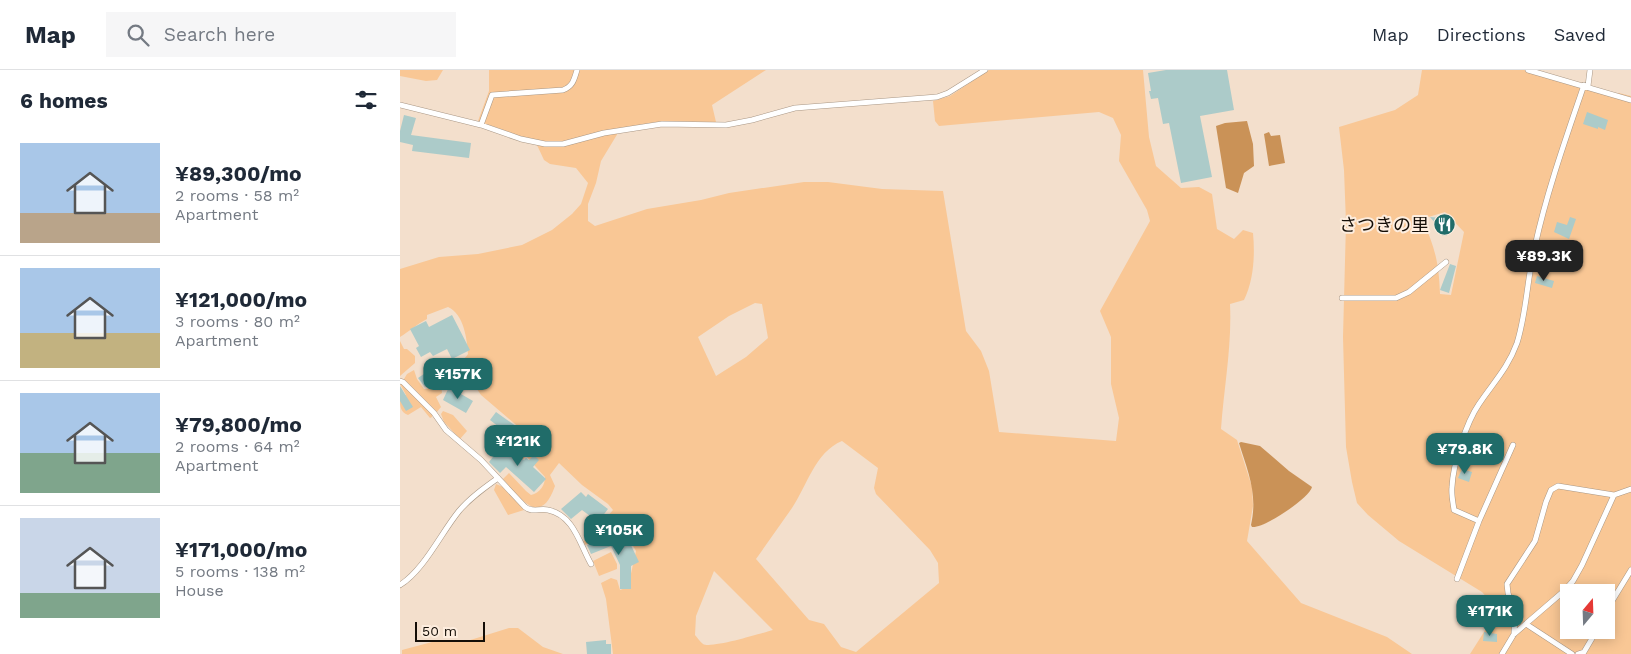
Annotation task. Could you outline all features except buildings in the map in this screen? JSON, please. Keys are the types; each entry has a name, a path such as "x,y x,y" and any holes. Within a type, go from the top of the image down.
{"lane":[{"path":"481,125 492,95 563,90 573,83 577,70"},
{"path":"400,105 481,125 521,139 545,144 563,144 604,133 662,124 726,125 795,108 937,97 948,93 985,70"},
{"path":"1528,70 1631,100"},
{"path":"1479,521 1454,510 1452,488 1454,473 1478,404 1504,372 1517,343 1526,302 1534,247 1541,220 1590,70"},
{"path":"1342,298 1396,298 1409,292 1446,262"},
{"path":"400,381 434,413 446,430 481,460 528,510 550,510 569,523 575,530 591,564"},
{"path":"1457,579 1479,521 1513,444"},
{"path":"400,585 420,565 460,510 475,495 498,478"},
{"path":"1514,634 1515,615 1507,584 1535,541 1551,490 1558,486 1614,495 1631,489"},
{"path":"1502,654 1514,634 1564,591 1573,580 1582,565 1614,495"},
{"path":"1615,596 1631,570"},
{"path":"1526,624 1572,654"},
{"path":"1578,654 1584,652 1592,639"}],"shaded area":[{"path":"400,70 443,70 437,80 426,81 400,76"},
{"path":"489,70 766,70 712,105 716,122 663,121 621,128 601,161 596,183 588,204 588,221 595,226 647,209 701,200 729,193 804,182 828,182 882,189 943,191 966,331 981,351 989,371 999,432 1116,441 1119,418 1111,384 1111,337 1100,311 1150,221 1147,210 1119,161 1121,135 1113,118 1099,112 939,126 935,121 933,101 950,96 989,70 1143,70 1149,137 1156,166 1181,188 1199,187 1212,194 1217,229 1234,239 1243,230 1253,233 1253,267 1250,284 1244,300 1230,304 1229,351 1221,429 1237,440 1252,487 1253,506 1247,541 1301,603 1387,637 1412,654 613,654 606,599 601,583 611,578 617,580 620,590 628,587 636,551 623,528 585,545 583,541 609,530 605,519 613,510 559,463 550,475 555,486 549,499 537,508 530,506 503,479 509,473 531,495 539,491 543,486 545,477 527,457 514,469 518,449 528,435 481,395 473,383 465,380 458,372 453,373 441,384 442,393 436,397 441,407 437,412 404,379 407,374 414,370 417,379 424,389 427,389 468,354 464,327 458,315 448,307 427,315 427,319 400,337 400,269 439,257 478,254 522,245 552,230 572,214 581,204 588,183 576,168 550,164 544,160 537,145 525,138 478,121 489,91","holes":["755,303 762,304 768,338 746,357 716,376 698,337 729,316","842,441 878,468 874,488 876,494 930,550 938,563 939,583 856,652 841,647 824,624 809,620 756,559 792,508 818,461 833,446","714,571 773,630 726,643 708,645 703,644 695,635 696,616"]},
{"path":"1422,70 1537,70 1544,77 1611,96 1619,93 1631,96 1631,654 1470,654 1498,610 1482,592 1399,541 1368,515 1357,503 1346,447 1343,337 1346,223 1344,170 1339,127 1395,110 1418,95","holes":["1445,212 1464,232 1451,295 1440,294 1436,255 1422,219"]},
{"path":"1247,121 1253,144 1254,166 1244,173 1238,193 1226,188 1216,126 1225,123"},
{"path":"1269,132 1271,136 1280,135 1285,163 1269,166 1264,134"},
{"path":"400,341 404,349 407,349 415,356 415,363 400,376"},
{"path":"400,384 432,414 432,417 430,418 421,407 408,415 403,412 400,406 400,398 406,395"},
{"path":"443,411 453,415 467,431 460,439 444,422 441,414"},
{"path":"1239,443 1260,446 1289,471 1312,487 1295,505 1266,523 1252,527 1253,493"},
{"path":"496,484 503,487 524,510 508,515 494,490"},
{"path":"611,552 617,564 617,569 599,576 593,561"},
{"path":"509,628 518,628 543,647 563,654 402,654 402,650 432,642 464,642"}],"place":[{"name":"さつきの里","path":"1445,225"}]}
